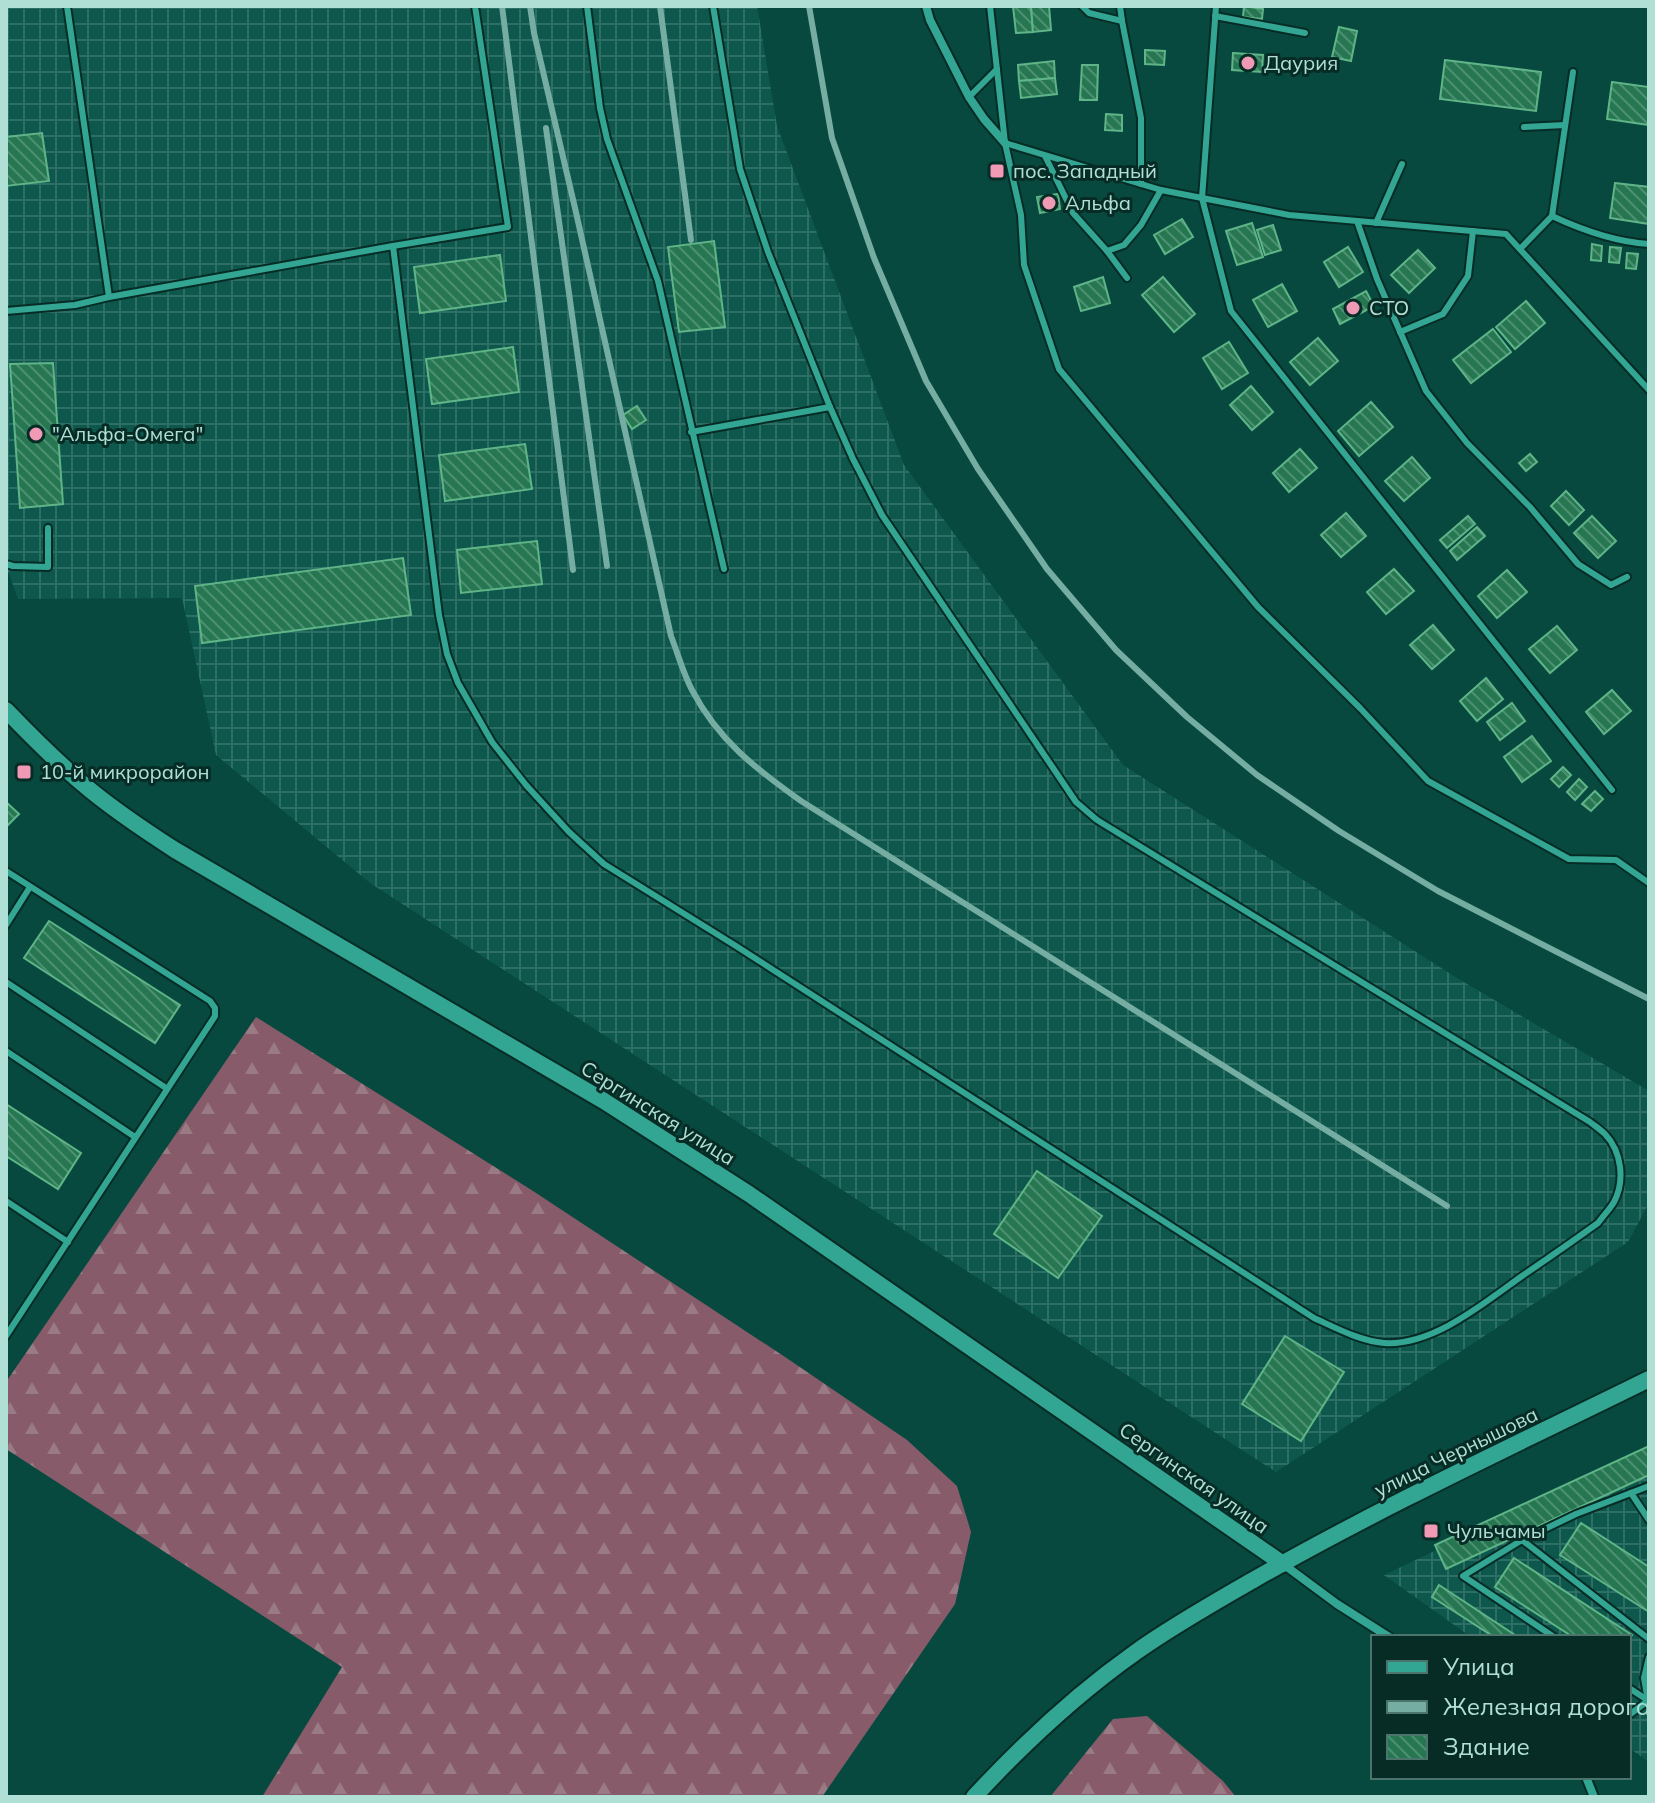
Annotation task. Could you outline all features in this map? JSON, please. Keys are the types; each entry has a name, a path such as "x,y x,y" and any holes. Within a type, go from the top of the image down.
{"main road":[{"name":"Сергинская улица","path":"6,710 85,786 128,819 175,850 604,1101 749,1194 1283,1564"},
{"name":"улица Чернышова","path":"974,1797 1061,1713 1136,1652 1198,1612 1355,1525 1649,1379"}],"street":[{"path":"926,6 969,97 1005,143"},
{"path":"1283,1564 1386,1635"}],"lane":[{"path":"67,6 109,297"},
{"path":"6,311 75,305 508,227 475,6"},
{"path":"587,6 607,139 658,281 724,569"},
{"path":"393,246 439,615 447,654 458,683 492,742 569,832 604,864 1314,1318 1351,1335 1384,1343 1413,1340 1442,1329 1468,1315 1598,1223 1613,1204 1620,1188 1616,1149 1605,1134 1097,820 1076,802 882,515 853,459 768,252 740,169 713,6"},
{"path":"990,6 1005,143 1021,215 1024,265 1059,369 1258,607 1428,781 1569,859 1616,860 1649,883"},
{"path":"1082,6 1089,13 1122,21"},
{"path":"1120,6 1141,118 1141,184"},
{"path":"1216,6 1202,198 1231,311 1612,790"},
{"path":"1215,16 1305,33"},
{"path":"969,97 997,69"},
{"path":"1520,249 1552,216 1573,72"},
{"path":"1524,127 1565,125"},
{"path":"1005,143 1161,190 1289,215 1506,234 1649,390"},
{"path":"1045,156 1073,213 1127,278"},
{"path":"1376,223 1402,164"},
{"path":"1107,251 1124,245 1141,225 1161,190"},
{"path":"1552,216 1578,228 1649,244"},
{"path":"1357,221 1377,279 1426,391 1467,443 1530,507 1578,564 1611,585 1627,577"},
{"path":"1400,332 1443,314 1468,276 1473,231"},
{"path":"691,432 830,407"},
{"path":"6,564 48,567 48,528"},
{"path":"6,871 210,1001 215,1008 215,1016 6,1336"},
{"path":"6,925 30,887"},
{"path":"6,982 166,1088"},
{"path":"6,1051 135,1137"},
{"path":"6,1201 68,1242"},
{"path":"1551,1635 1463,1576 1522,1540 1576,1514 1649,1486"},
{"path":"1631,1493 1649,1520"},
{"path":"1522,1540 1649,1639"},
{"path":"1649,1657 1644,1678 1649,1701"},
{"path":"1631,1689 1649,1701"},
{"path":"1631,1714 1649,1701"}],"shaded area":[{"path":"6,6 757,6 777,126 904,465 1123,765 1457,978 1649,1091 1649,1203 1628,1242 1276,1472 370,883 216,755 182,598 18,599 6,566"},
{"path":"1649,1449 1649,1762 1631,1749 1631,1635 1468,1635 1384,1575"}],"green space":[{"path":"256,1017 533,1191 788,1359 907,1440 957,1486 971,1532 955,1604 822,1797 262,1797 342,1667 6,1449 6,1382"},
{"path":"1147,1716 1223,1781 1236,1797 1050,1797 1113,1719"}],"building":[{"path":"1013,6 1031,6 1033,32 1016,33"},
{"path":"1031,6 1049,6 1051,30 1033,32"},
{"path":"1244,6 1263,9 1262,19 1243,17"},
{"path":"1339,27 1357,31 1351,61 1332,57"},
{"path":"1145,50 1165,51 1164,65 1145,64"},
{"name":"Даурия","path":"1233,53 1263,55 1262,72 1232,70"},
{"path":"1445,60 1541,72 1536,111 1440,99"},
{"path":"1054,61 1055,78 1019,81 1018,65"},
{"path":"1082,65 1098,65 1097,100 1080,100"},
{"path":"1055,78 1057,94 1021,98 1019,81"},
{"path":"1612,82 1649,87 1649,125 1607,119"},
{"path":"1106,114 1122,115 1122,131 1105,130"},
{"path":"42,133 49,181 6,186 6,137"},
{"path":"1615,183 1649,187 1649,224 1610,218"},
{"name":"Альфа","path":"1058,194 1060,209 1040,213 1037,197"},
{"path":"1182,219 1193,237 1165,254 1154,235"},
{"path":"1252,223 1263,257 1237,265 1226,231"},
{"path":"1273,225 1281,250 1265,255 1257,230"},
{"path":"714,241 725,327 679,332 668,247"},
{"path":"1592,244 1602,246 1601,261 1591,260"},
{"path":"1348,247 1363,272 1339,287 1324,262"},
{"path":"1610,247 1621,248 1619,263 1609,262"},
{"path":"1418,250 1435,268 1409,293 1391,275"},
{"path":"1627,253 1638,254 1636,269 1626,268"},
{"path":"500,255 506,301 420,313 414,267"},
{"path":"1103,277 1110,303 1081,311 1074,287"},
{"path":"1163,277 1195,314 1174,332 1142,295"},
{"path":"1282,284 1297,311 1268,327 1253,300"},
{"name":"СТО","path":"1366,291 1374,306 1340,324 1333,309"},
{"path":"1526,301 1545,323 1515,349 1496,327"},
{"path":"1493,329 1511,352 1471,383 1453,360"},
{"path":"1318,338 1338,361 1310,385 1290,362"},
{"path":"1229,342 1248,373 1222,389 1203,358"},
{"path":"513,347 519,392 432,404 426,359"},
{"name":"\"Альфа-Омега\"","path":"53,363 63,504 20,508 10,364"},
{"path":"1251,386 1273,412 1252,430 1230,405"},
{"path":"1371,402 1393,427 1359,456 1338,431"},
{"path":"637,406 646,420 632,429 623,415"},
{"path":"525,444 532,489 445,501 439,455"},
{"path":"1300,449 1317,468 1289,492 1273,473"},
{"path":"1530,454 1537,462 1526,471 1519,463"},
{"path":"1412,457 1430,478 1404,501 1385,481"},
{"path":"1566,491 1584,510 1569,525 1551,506"},
{"path":"1346,513 1366,536 1341,557 1321,535"},
{"path":"1468,516 1475,524 1447,548 1440,540"},
{"path":"1592,516 1616,541 1598,558 1574,533"},
{"path":"1477,527 1485,536 1457,560 1450,551"},
{"path":"537,541 542,584 461,593 457,550"},
{"path":"403,558 411,615 202,643 195,586"},
{"path":"1394,569 1414,591 1386,614 1367,592"},
{"path":"1507,570 1527,592 1497,618 1478,596"},
{"path":"1433,625 1454,650 1432,669 1410,645"},
{"path":"1557,626 1577,650 1550,673 1529,649"},
{"path":"1486,678 1503,699 1477,721 1460,701"},
{"path":"1612,690 1631,711 1604,734 1586,712"},
{"path":"1512,703 1525,721 1500,740 1487,722"},
{"path":"1532,736 1551,761 1522,782 1504,757"},
{"path":"1563,767 1571,775 1559,787 1551,779"},
{"path":"1579,779 1587,787 1575,800 1567,792"},
{"path":"1595,791 1603,799 1591,811 1582,804"},
{"path":"6,802 19,814 6,827"},
{"path":"49,921 180,1005 155,1043 24,958"},
{"path":"6,1104 81,1153 58,1189 6,1156"},
{"path":"1037,1171 1102,1216 1058,1278 994,1234"},
{"path":"1285,1336 1344,1372 1301,1441 1242,1404"},
{"path":"1649,1446 1649,1475 1446,1569 1435,1545"},
{"path":"1581,1523 1649,1567 1649,1612 1560,1555"},
{"path":"1514,1558 1632,1635 1570,1635 1495,1587"},
{"path":"1439,1585 1515,1635 1491,1635 1432,1597"}],"railway":[{"path":"502,6 573,570"},
{"path":"530,6 671,636 689,684 714,724 739,752 801,801 1447,1206"},
{"path":"660,6 691,240"},
{"path":"809,6 832,138 874,258 926,381 978,469 1047,569 1116,650 1187,717 1257,775 1339,831 1438,891 1649,999"},
{"path":"546,128 607,566"}],"place":[{"name":"Даурия","path":"1248,63"},
{"name":"пос. Западный","path":"997,171"},
{"name":"Альфа","path":"1049,203"},
{"name":"СТО","path":"1353,308"},
{"name":"\"Альфа-Омега\"","path":"36,434"},
{"name":"10-й микрорайон","path":"24,772"},
{"name":"Чульчамы","path":"1431,1531"}]}
